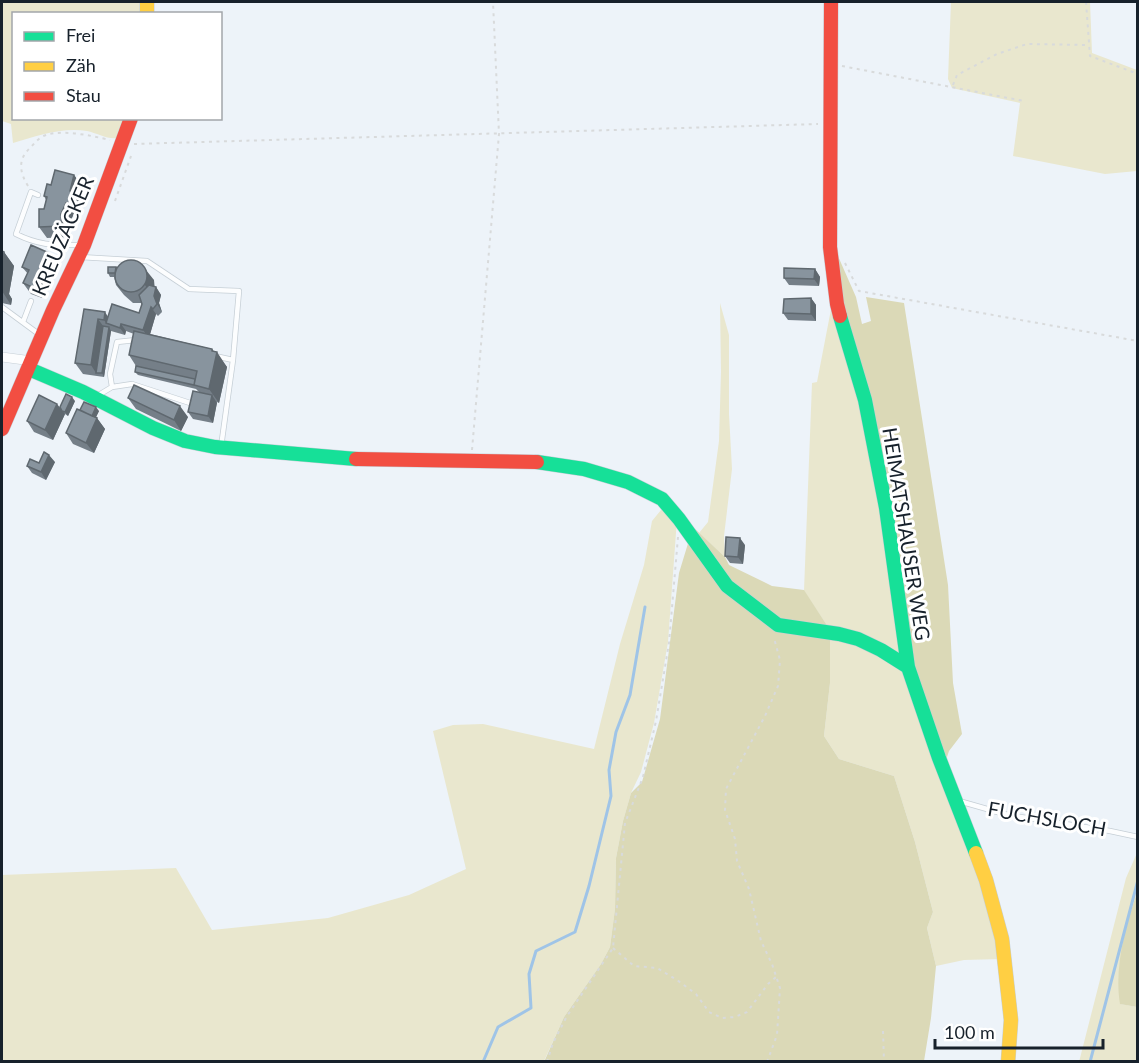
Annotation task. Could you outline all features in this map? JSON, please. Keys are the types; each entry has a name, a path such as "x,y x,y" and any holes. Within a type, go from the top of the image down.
{"street":[{"name":"HEIMATSHAUSER WEG","path":"831,2 830,247 832,278 837,304 865,400 886,508 908,667 939,758 986,880 1002,939 1011,1020 1008,1062"},
{"name":"KREUZÄCKER","path":"2,429 81,251 123,143 129,120"},
{"path":"2,357 30,365 153,428 185,441 218,447 323,458 391,461 527,461 584,470 628,482 662,499 727,586 778,625 858,639 908,667"}],"lane":[{"path":"38,195 30,192 16,234 33,242 147,261 189,289 240,291 233,360 218,447"},
{"path":"23,322 31,301"},
{"path":"2,307 42,336"},
{"path":"112,387 110,374 117,342 140,341"},
{"path":"212,355 233,360"},
{"path":"94,398 112,387 132,384 190,403"},
{"name":"FUCHSLOCH","path":"957,801 1008,815 1137,837"}],"path":[{"path":"471,460 499,134 493,2"},
{"path":"1086,2 1090,56 1137,74"},
{"path":"953,86 957,75 997,54 1027,44 1088,45"},
{"path":"830,63 1024,100"},
{"path":"30,192 20,171 24,154 41,137 58,133 135,145 811,125 830,122"},
{"path":"844,261 859,291 1137,341"},
{"path":"547,1062 567,1016 613,948 625,823 643,777 656,721 665,665 679,519"},
{"path":"767,1062 777,1035 780,988 761,941 749,889 737,861 735,839 725,810 726,789 765,716 777,686 780,660 772,631 778,625"},
{"path":"613,948 634,966 657,968 677,980 696,994 709,1012 722,1018 735,1017 747,1012 776,976"},
{"path":"883,1031 884,1062"}],"shaded area":[{"path":"2,2 142,2 142,12 12,12 12,120 124,120 118,138 87,131 68,130 13,143 11,124 2,121"},
{"path":"951,2 1090,2 1092,53 1137,70 1137,171 1105,174 1013,156 1020,103 952,88 948,79"},
{"path":"834,247 856,297 862,324 871,321 866,297 904,303 948,585 953,683 962,734 949,751 945,763 912,664 841,304"},
{"path":"833,299 875,463 899,653 893,654 830,630 804,591 812,383 817,382"},
{"path":"720,303 729,335 732,469 724,536 725,557 699,533 708,522 719,441"},
{"path":"662,502 677,519 668,642 654,723 641,772 631,793 623,821 616,858 615,909 610,947 601,964 564,1017 544,1061 2,1061 2,875 176,868 212,930 328,918 409,895 466,869 433,731 453,725 483,724 594,749 620,644 644,565 652,521 661,510"},
{"path":"693,527 725,557 729,565 772,586 804,590 830,630 830,683 824,736 839,759 894,776 915,842 933,912 927,928 936,966 924,1061 544,1062 564,1017 601,964 610,947 615,909 616,858 623,821 631,793 642,782 660,719 679,573"},
{"path":"844,638 895,663 907,677 982,880 1001,959 964,960 936,966 927,928 933,912 915,842 894,776 839,759 824,736 830,683 830,639"},
{"path":"1137,853 1137,893 1130,913 1121,1004 1137,1007 1137,1061 1079,1062 1126,878"},
{"path":"1137,893 1138,1007 1120,1004 1118,977 1128,919"}],"building":[{"path":"55,170 74,175 70,204 66,203 61,214 62,226 39,227 39,209 44,209 47,184 51,185"},
{"path":"31,245 49,253 34,288 23,283 29,270 22,267"},
{"path":"131,260 143,264 147,276 143,288 131,292 119,288 115,276 119,264"},
{"path":"108,267 116,267 115,273 108,273"},
{"path":"784,268 815,269 814,279 784,278"},
{"path":"149,285 156,287 154,296 157,304 153,309 151,307 143,330 121,324 120,328 106,323 112,304 139,313 142,304 139,295"},
{"path":"811,298 811,314 783,313 784,299"},
{"path":"84,309 105,312 104,320 98,319 91,365 75,363"},
{"path":"103,326 109,327 102,373 96,373"},
{"path":"134,331 217,352 209,389 194,385 197,371 129,355"},
{"path":"136,366 195,379 194,385 135,372"},
{"path":"134,385 180,406 174,420 128,398"},
{"path":"193,391 212,395 208,416 188,412"},
{"path":"66,394 72,397 65,412 60,407"},
{"path":"39,395 57,404 45,430 27,421"},
{"path":"84,402 96,407 92,416 80,410"},
{"path":"77,409 97,418 86,443 66,433"},
{"path":"44,452 49,455 41,472 27,466 30,459 39,463"},
{"path":"726,537 740,538 738,557 725,556"}],"waterway":[{"path":"483,1062 498,1027 531,1008 529,974 536,951 575,932 611,796 609,770 616,732 630,695 645,607"},
{"path":"1090,1062 1138,880"}],"traffic: fast":[{"path":"840,316 865,400 886,508 908,667 939,758 976,853"},
{"path":"29,369 185,441 215,447 356,459"},
{"path":"537,462 584,469 628,482 662,499 727,586 778,625 858,639 908,667"}],"traffic: slow":[{"path":"147,2 147,12"},
{"path":"976,853 1002,939 1011,1020 1008,1062"}],"traffic: jam":[{"path":"831,2 830,247 840,316"},
{"path":"2,429 53,310 84,245 130,120"},
{"path":"356,459 537,462"}]}
